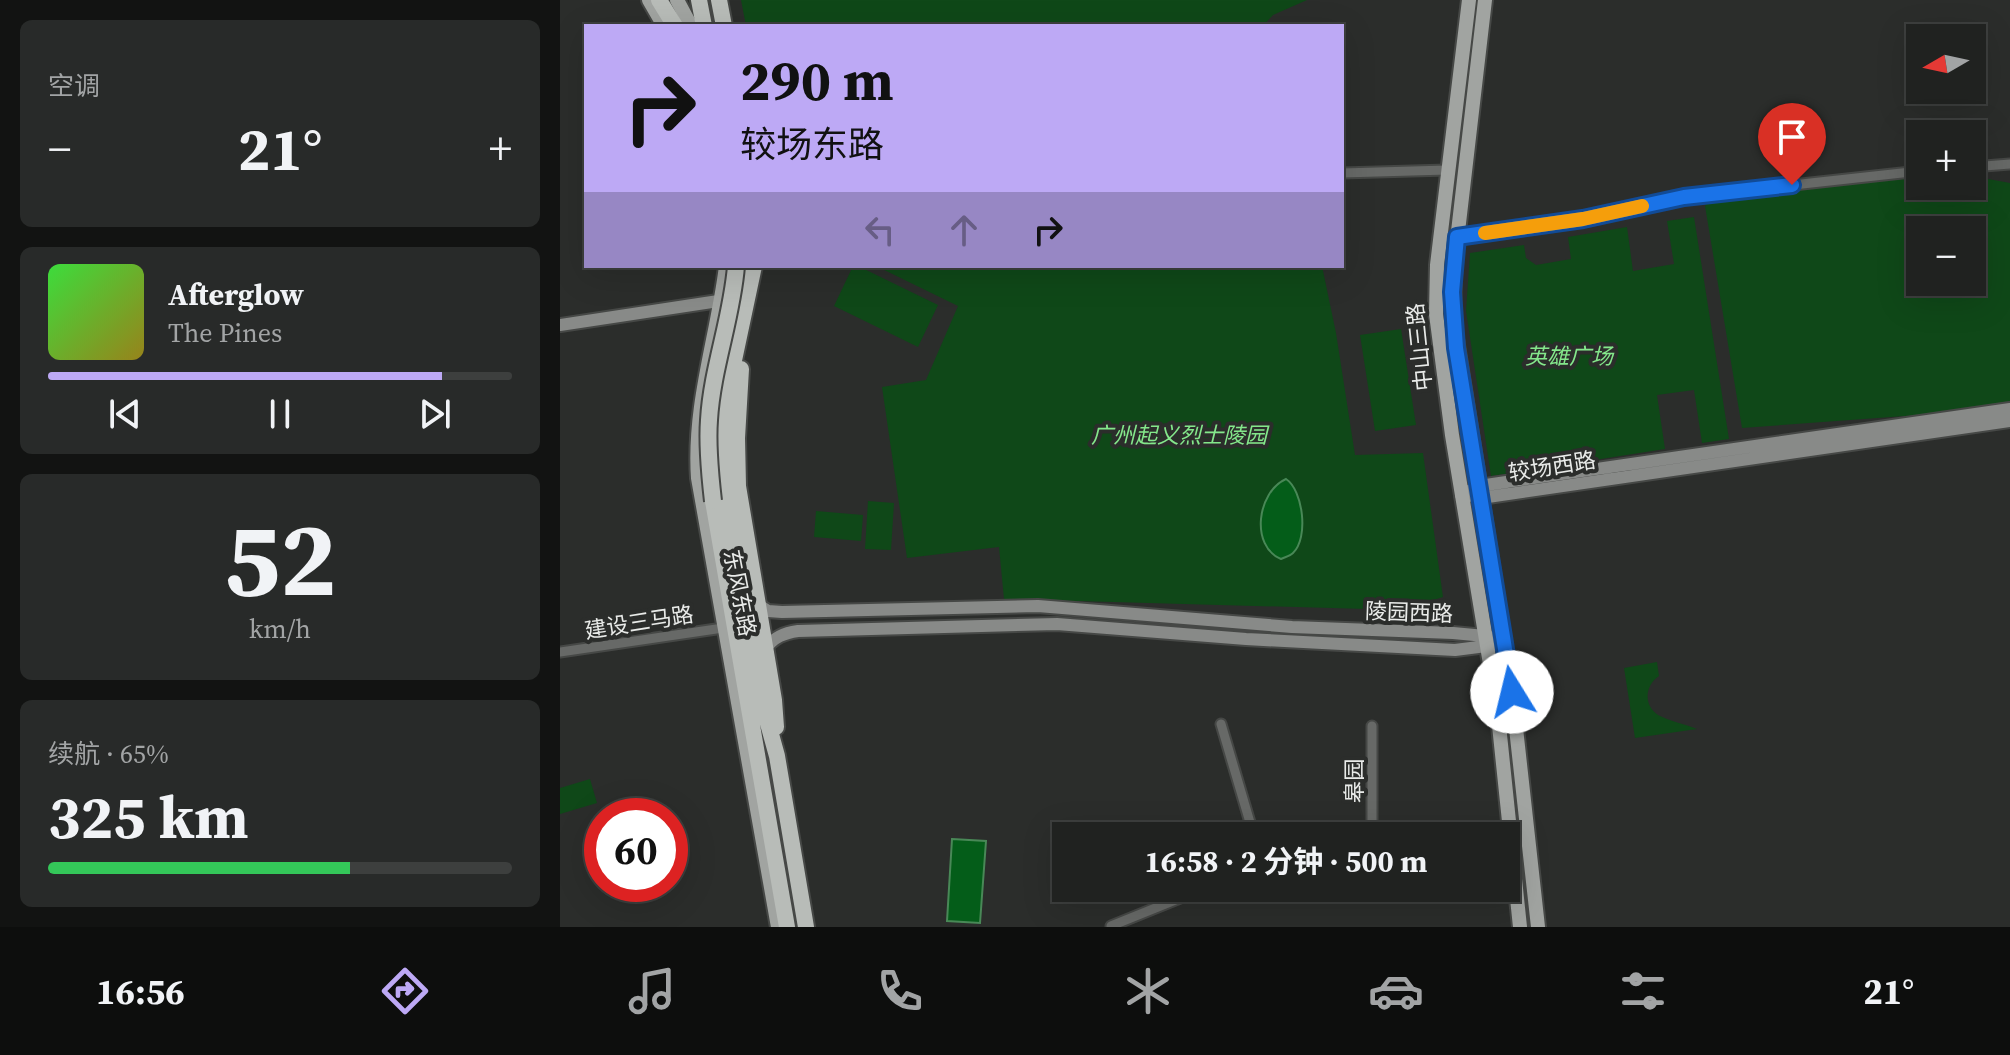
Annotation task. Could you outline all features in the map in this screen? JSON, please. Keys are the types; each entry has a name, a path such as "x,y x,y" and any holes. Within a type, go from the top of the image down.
{"highway":[{"path":"659,0 674,24"},
{"path":"699,0 704,24"},
{"path":"719,0 724,24"},
{"name":"东风东路","path":"736,268 730,311 715,373 709,420 709,461 779,926"},
{"name":"东风东路","path":"757,268 741,368 737,446 740,497 774,700 777,756"},
{"name":"东风东路","path":"757,268 730,379 724,461 734,542 762,702 777,756 806,927"}],"main road":[{"path":"649,0 663,24"},
{"path":"677,0 690,24"},
{"path":"688,0 691,24"},
{"name":"中山三路","path":"1469,0 1447,170 1435,305 1461,495 1497,706 1506,822"},
{"name":"中山三路","path":"1485,0 1457,237 1453,320 1505,641 1538,927"},
{"name":"东风东路","path":"726,268 701,398 697,447 700,496 779,926"},
{"name":"中山三路","path":"1515,902 1520,927"}],"street":[{"path":"1986,166 2010,164"},
{"path":"1344,173 1447,170"},
{"path":"1457,237 1583,219 1684,197 1906,173"},
{"path":"560,325 720,302 745,285 757,268"},
{"name":"较场西路","path":"1461,495 2010,409"},
{"name":"较场西路","path":"1480,492 2010,421"},
{"name":"陵园西路","path":"757,604 768,611 792,612 1038,606 1486,642 1505,641"},
{"path":"1038,606 1049,624"},
{"path":"792,612 788,620 795,631"},
{"name":"陵园西路","path":"765,649 772,640 795,631 1049,624 1266,641 1455,650 1486,642"},
{"name":"建设三马路","path":"560,652 723,628"},
{"path":"1221,724 1250,822"},
{"name":"皋园","path":"1372,726 1372,822"},
{"path":"1111,926 1170,902"}],"green space":[{"path":"741,0 1307,0 1273,15 1265,24 746,24"},
{"path":"1906,179 1906,200 1986,200 1986,179 2010,183 2010,405 1946,413 1742,428 1705,206 1710,199"},
{"name":"英雄广场","path":"1694,217 1729,439 1702,443 1694,390 1657,395 1665,449 1491,476 1466,311 1470,253 1524,245 1526,258 1536,265 1571,259 1568,237 1627,227 1633,271 1674,264 1667,221"},
{"path":"852,268 862,268 938,305 918,347 834,306"},
{"name":"广州起义烈士陵园","path":"880,268 1322,268 1355,455 1423,453 1443,597 1402,610 1004,599 999,547 907,558 882,387 926,380 958,306"},
{"path":"1401,329 1416,425 1375,431 1360,335"},
{"path":"868,501 894,503 891,550 865,549"},
{"path":"816,511 863,515 861,541 814,537"},
{"path":"1657,662 1659,676 1649,690 1650,706 1658,715 1697,729 1635,738 1624,668"},
{"path":"590,779 596,798 584,798 584,807 560,814 560,788"}],"shaded area":[{"path":"1286,479 1297,493 1302,526 1298,546 1292,554 1281,559 1265,543 1261,519 1269,495"},
{"path":"952,839 986,841 980,923 947,921"}],"slow traffic":[{"path":"1485,233 1583,219 1642,206"}],"route":[{"path":"1512,692 1456,348 1452,292 1457,237 1583,219 1684,197 1792,185"}]}
